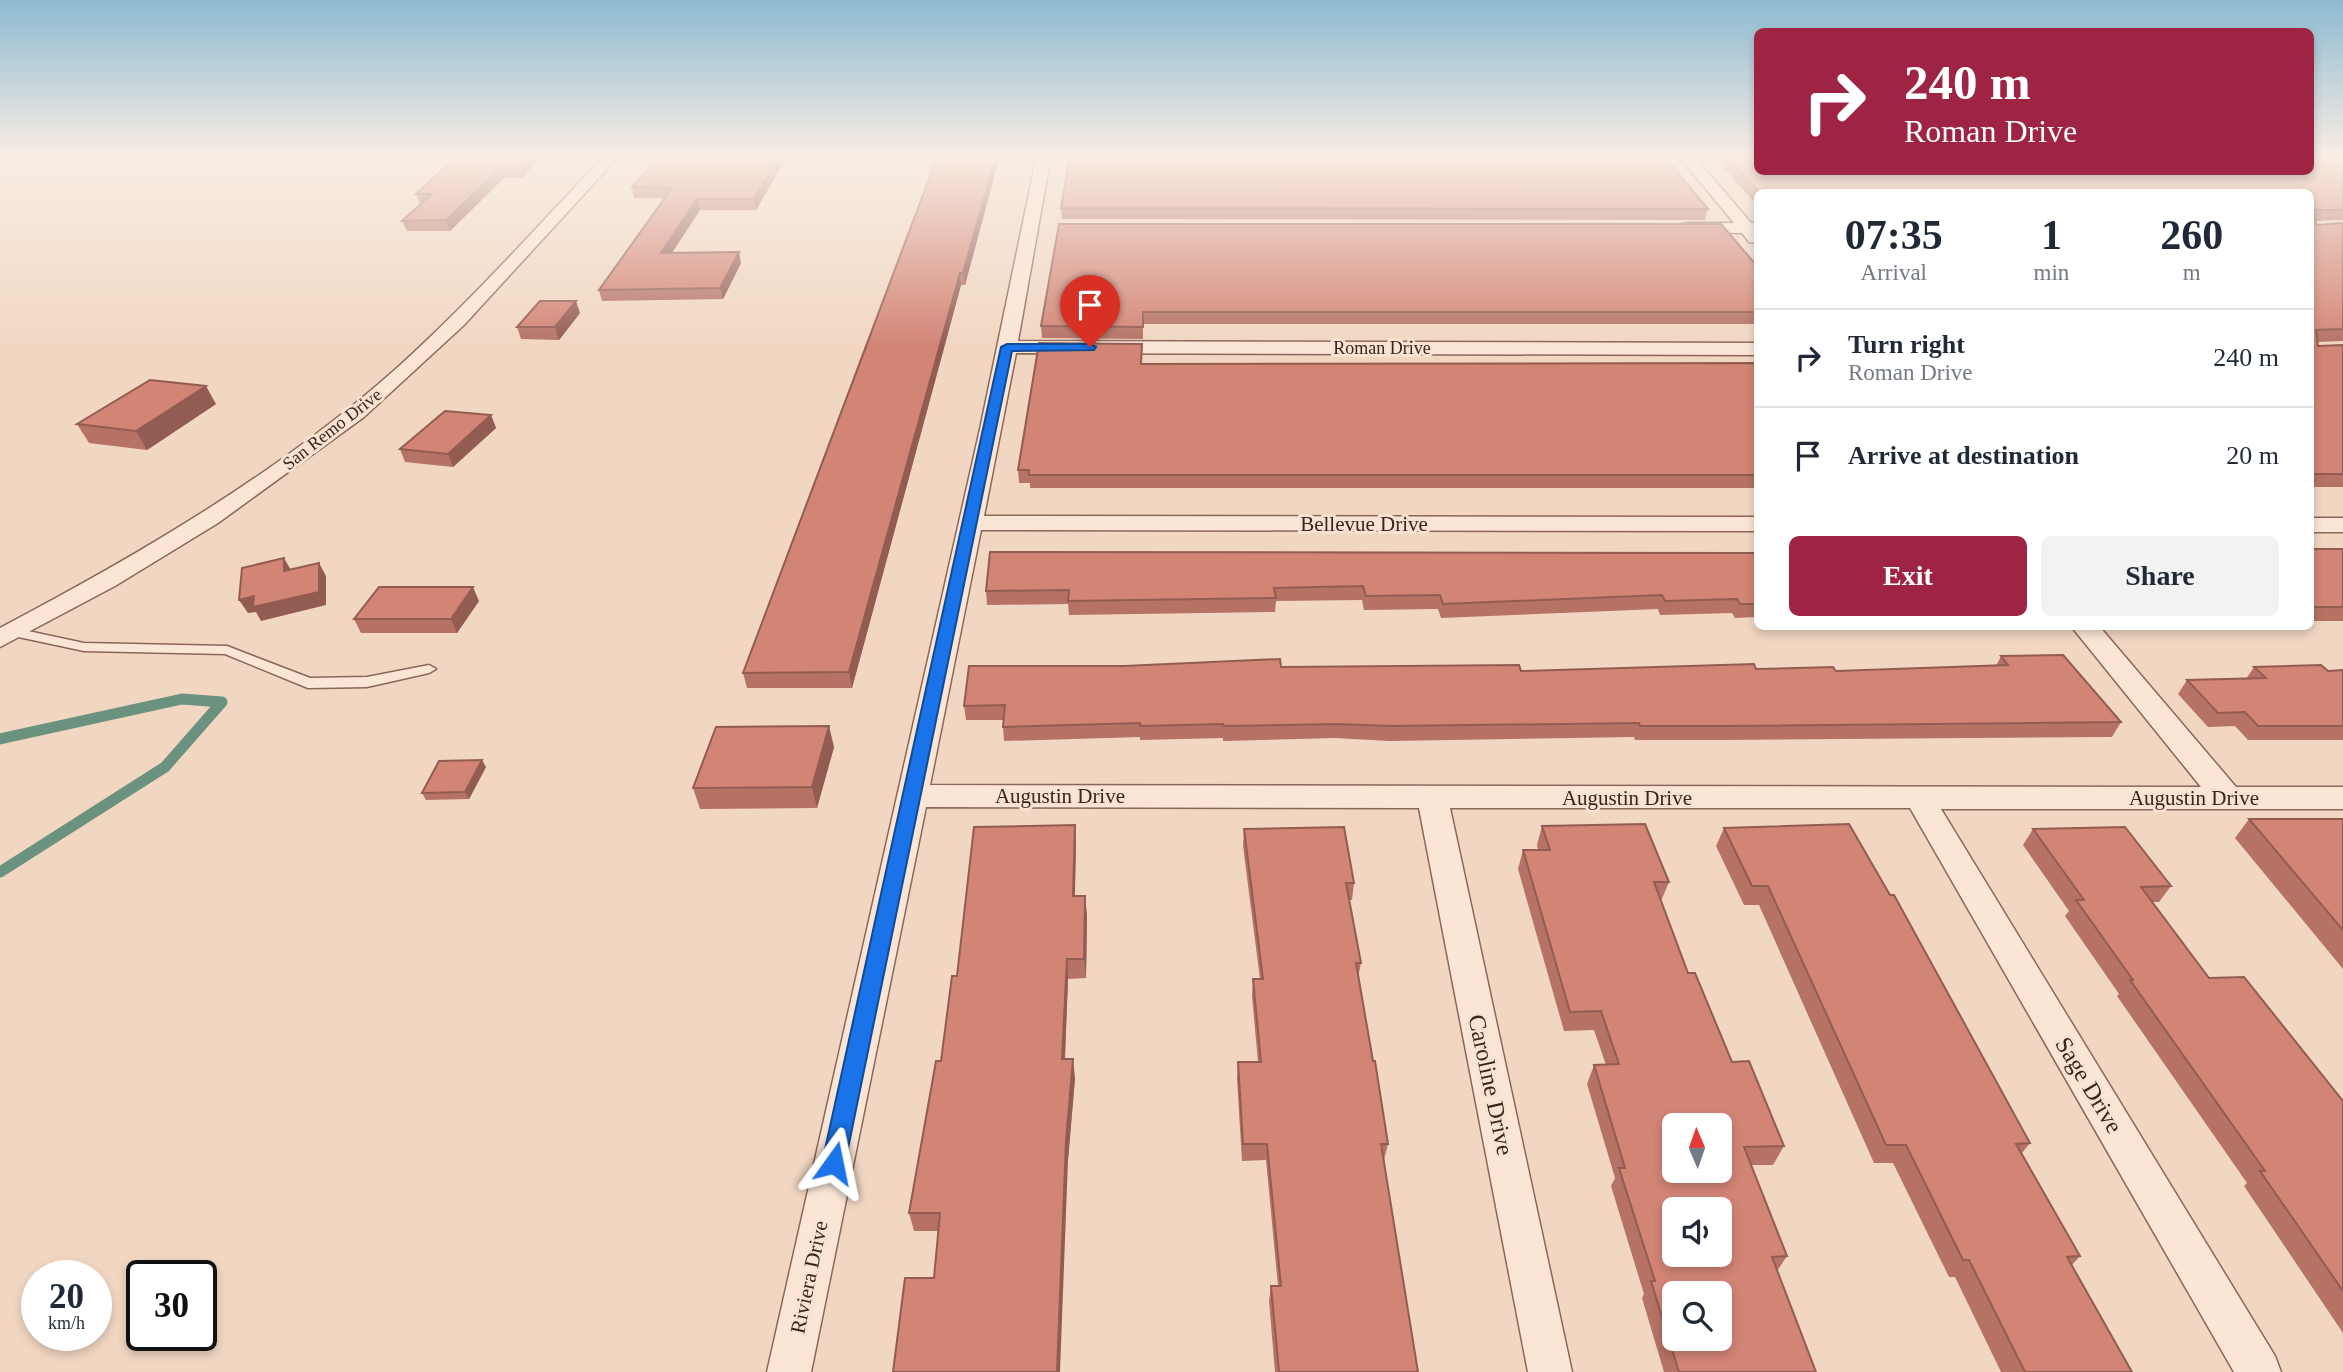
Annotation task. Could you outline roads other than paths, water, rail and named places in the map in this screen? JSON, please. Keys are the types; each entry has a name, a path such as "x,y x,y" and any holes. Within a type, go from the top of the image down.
{"street":[{"name":"San Remo Drive","path":"7,636 176,539 266,480 352,415 426,351 553,219"},
{"name":"Riviera Drive","path":"789,1372 1007,347 1039,219"},
{"path":"1664,228 1754,232"},
{"name":"Roman Drive","path":"1007,347 1754,349"},
{"name":"Bellevue Drive","path":"971,523 1754,524"},
{"path":"2314,525 2343,525"},
{"path":"2087,630 2228,798"},
{"name":"Augustin Drive","path":"911,796 2343,798"},
{"name":"Caroline Drive","path":"1432,797 1549,1372"},
{"name":"Sage Drive","path":"1919,798 2259,1372"}],"lane":[{"path":"7,636 84,647 228,650 307,683 367,682 429,669"}],"waterway":[{"path":"0,739 182,699 222,702 165,767 0,872"}]}
